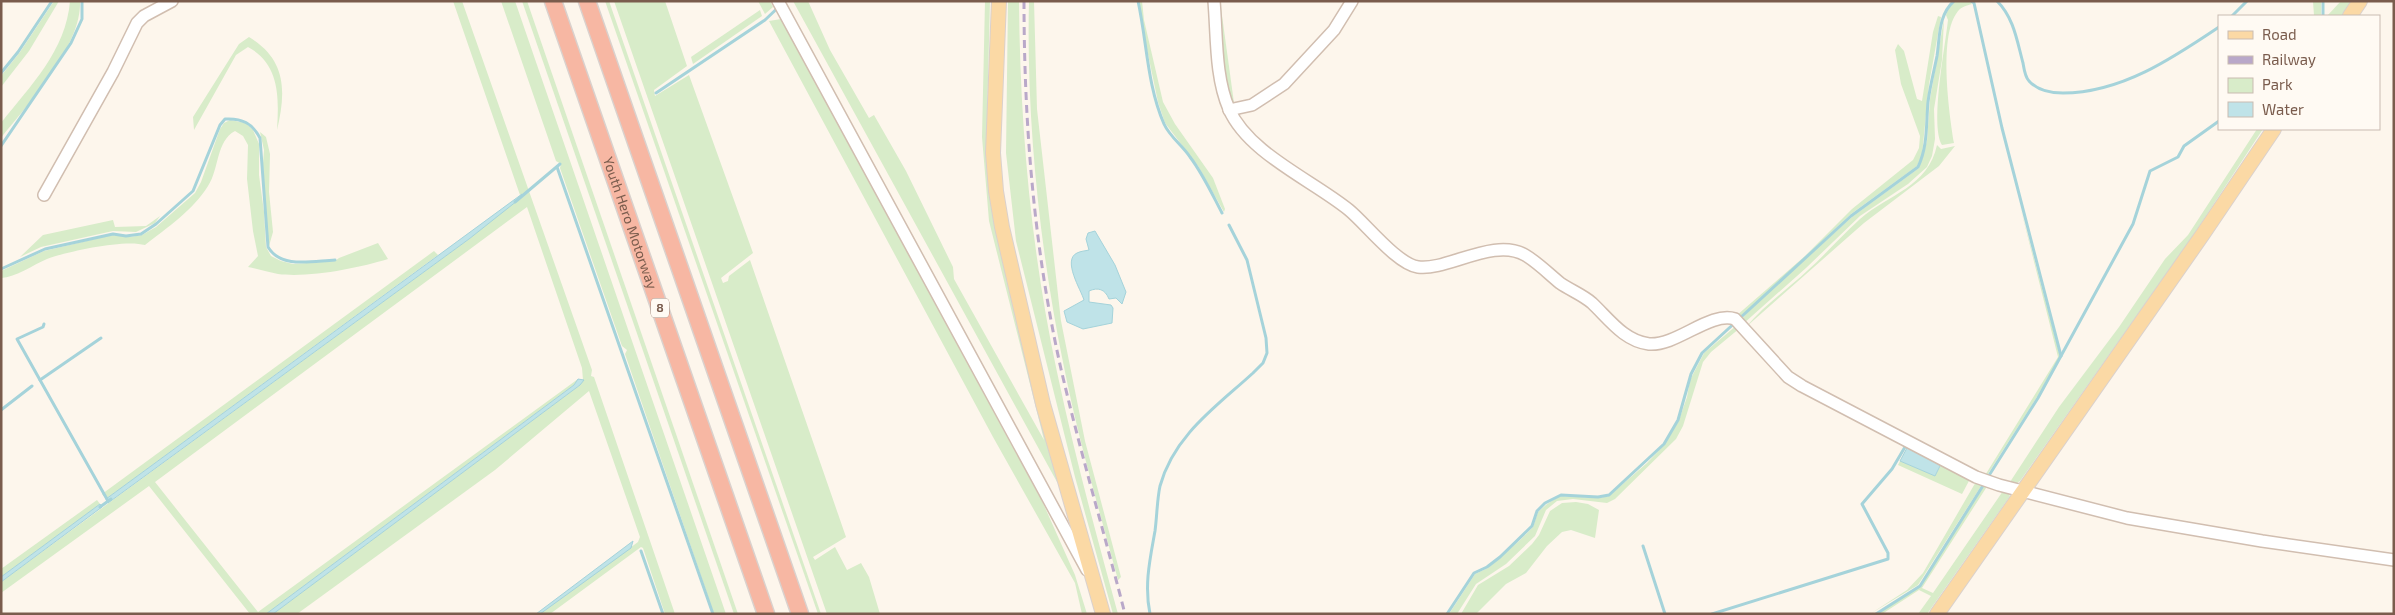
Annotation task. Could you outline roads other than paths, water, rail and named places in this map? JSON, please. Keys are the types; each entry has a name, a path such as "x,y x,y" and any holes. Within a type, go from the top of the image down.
{"highway":[{"name":"Youth Hero Motorway","path":"553,1 766,614"},
{"name":"8","path":"587,1 800,614"}],"main road":[{"path":"999,1 994,153 999,209 1043,404 1103,614"},
{"path":"2351,15 2360,1"},
{"path":"1937,614 2021,491 2203,234 2273,130"}],"street":[{"path":"44,195 113,72 137,24 144,16 172,1"},
{"path":"778,1 1096,587"},
{"path":"1214,1 1222,86 1229,110 1246,137 1261,150 1349,210 1393,251 1415,266 1427,268 1470,255 1513,250 1524,254 1562,284 1591,303 1610,324 1636,340 1650,344 1678,337 1721,319 1739,323 1788,377 1976,477 2021,491 2126,518 2262,541 2394,560"},
{"path":"1229,110 1252,105 1284,84 1334,30 1352,1"}],"water":[{"path":"522,194 522,197 469,239 108,503 106,499"},
{"path":"1095,231 1115,265 1126,292 1122,304 1116,298 1109,299 1101,290 1089,291 1089,302 1111,305 1113,308 1112,323 1083,329 1067,322 1064,311 1084,300 1071,262 1077,253 1089,250 1086,239 1088,233"},
{"path":"578,379 584,380 580,385 273,614 266,614 574,385"},
{"path":"1908,446 1941,464 1935,476 1900,461"},
{"path":"100,504 102,507 1,582 1,577"},
{"path":"633,541 631,548 540,614 536,614"}],"waterway":[{"path":"1,73 18,52 52,1"},
{"path":"1,146 71,43 82,19 82,1"},
{"path":"656,93 765,20 785,1"},
{"path":"1138,1 1158,109 1169,133 1195,164 1222,213"},
{"path":"1447,614 1474,573 1487,567 1500,557 1532,526 1537,511 1545,503 1561,495 1598,497 1609,495 1664,444 1678,420 1691,374 1702,353 1851,216 1918,167 1925,143 1928,102 1942,20 1954,1"},
{"path":"1971,1 1974,3 2002,128 2061,356"},
{"path":"1997,1 2011,22 2028,79 2041,89 2054,93 2084,91 2126,80 2165,62 2218,28"},
{"path":"2233,15 2247,1"},
{"path":"2323,1 2323,15"},
{"path":"1,269 45,249 113,234 126,236 141,234 156,224 193,191 220,125 225,119 237,119 250,125 260,138 268,247 274,254 289,261 335,260"},
{"path":"1988,477 2038,398 2133,224 2150,171 2178,157 2184,146 2218,122"},
{"path":"515,202 560,164"},
{"path":"557,167 713,614"},
{"path":"1150,614 1148,572 1159,491 1167,468 1175,451 1198,423 1263,363 1267,353 1266,338 1247,260 1229,225"},
{"path":"40,380 17,339 43,327 44,324"},
{"path":"101,338 40,380 108,501"},
{"path":"1,410 32,386"},
{"path":"1712,614 1888,559 1888,553 1862,504 1892,469 1905,447 1903,444"},
{"path":"1876,614 1920,586 1984,484"},
{"path":"100,507 111,499"},
{"path":"1643,546 1665,614"},
{"path":"641,551 663,614"}],"railway":[{"path":"1024,1 1026,94 1032,186 1044,278 1068,400 1125,614"}]}
